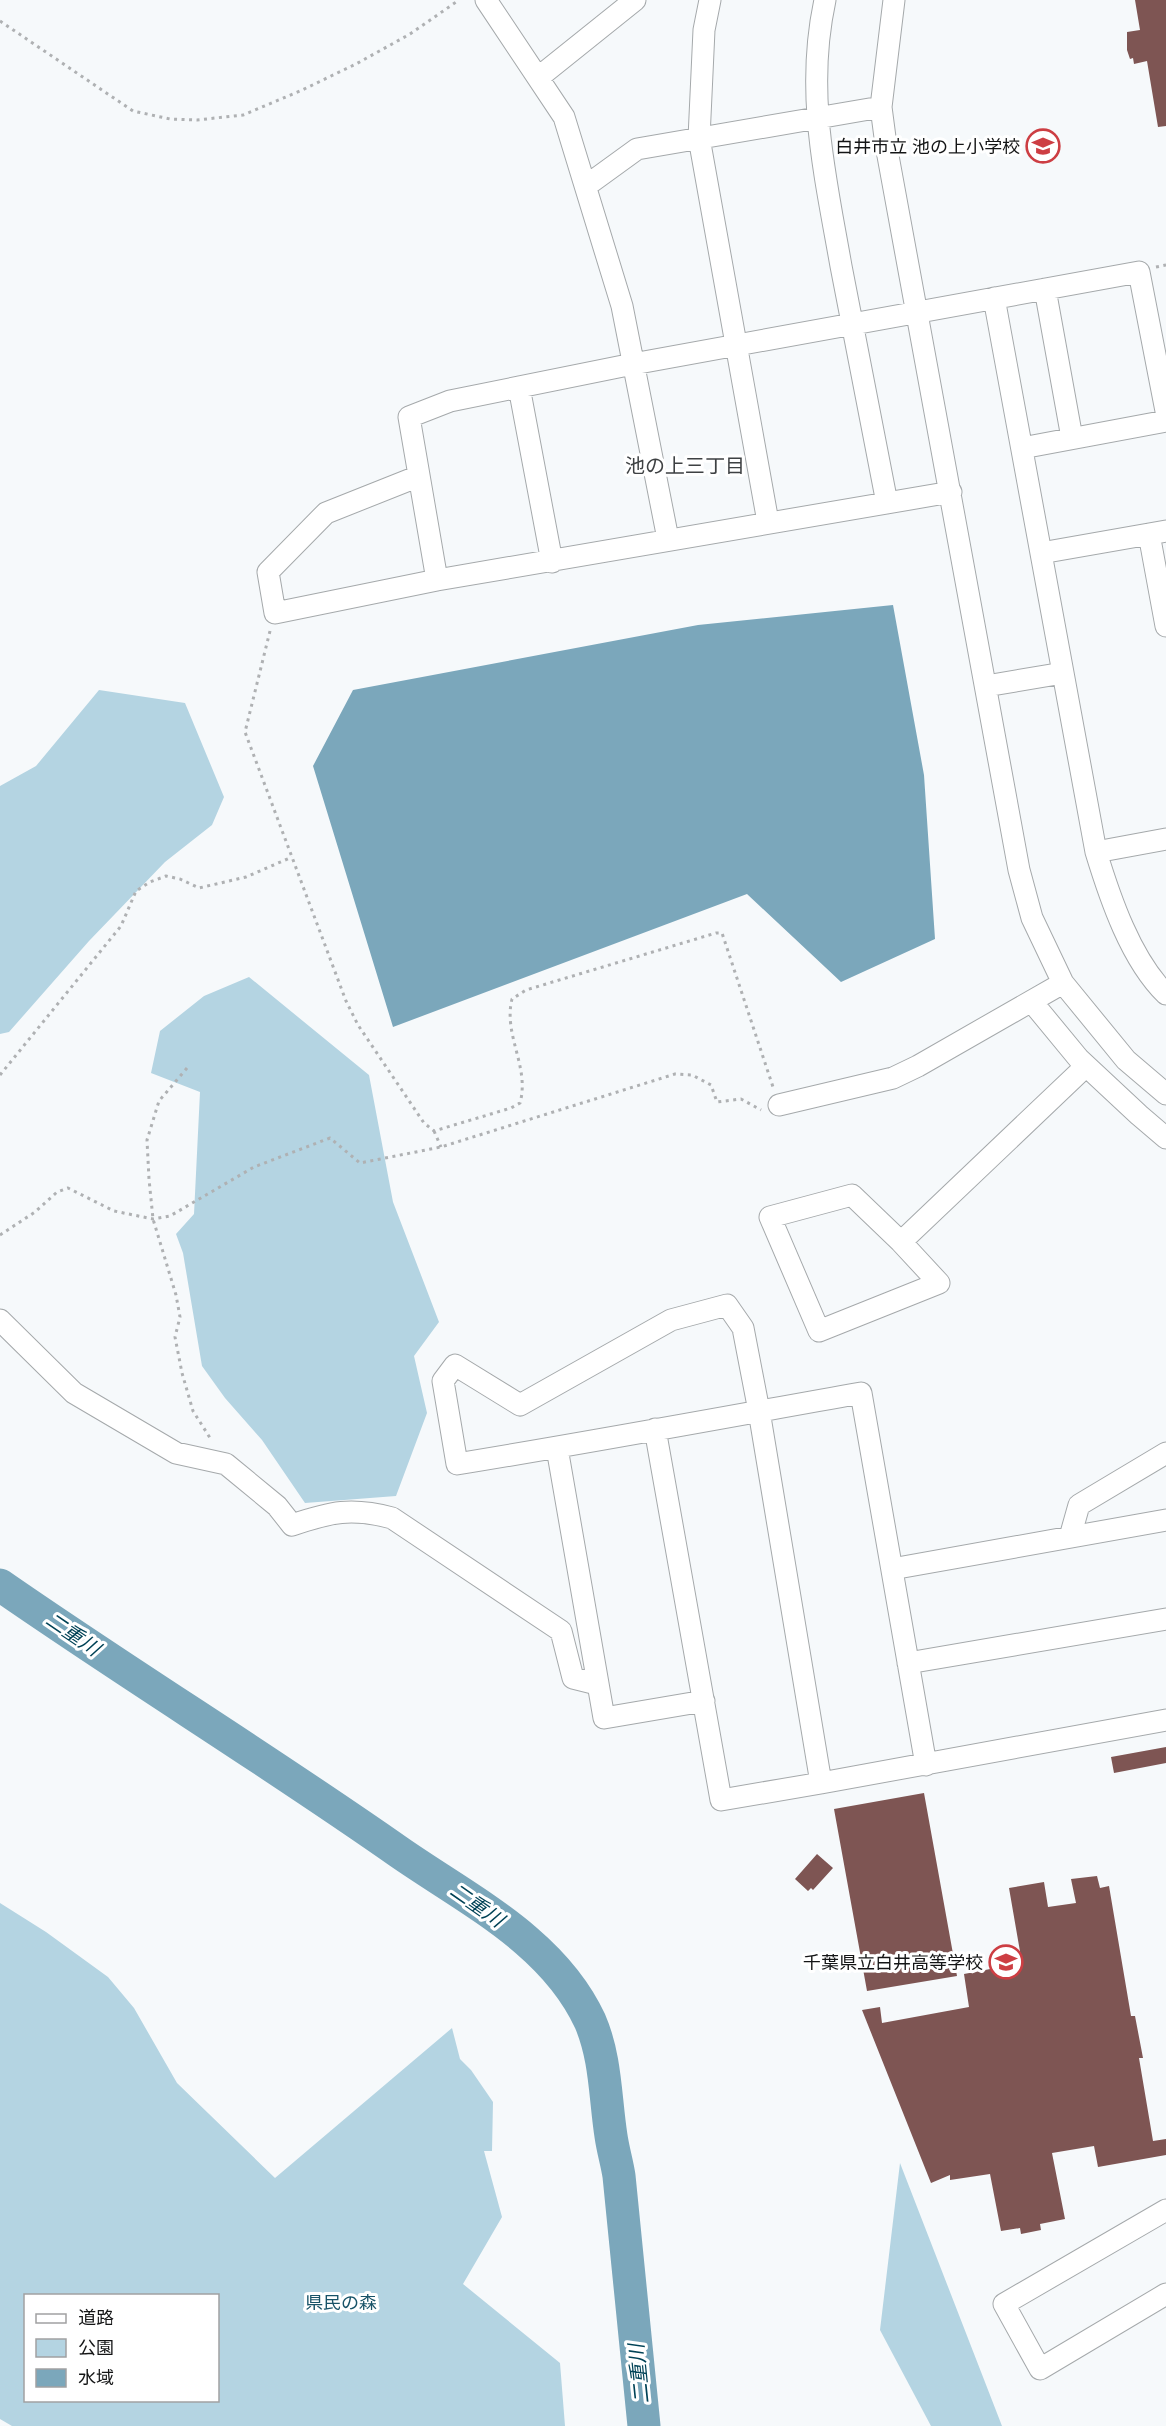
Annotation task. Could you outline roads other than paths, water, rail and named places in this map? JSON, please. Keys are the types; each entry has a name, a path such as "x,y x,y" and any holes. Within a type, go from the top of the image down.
{"street":[{"path":"486,0 564,117 622,306 668,539"},
{"path":"539,77 635,0"},
{"path":"710,0 704,30 699,138 768,522"},
{"path":"825,0 819,28 815,85 819,147 887,503"},
{"path":"894,0 881,108 916,312 1019,870 1032,918 1063,983 1126,1060 1166,1094"},
{"path":"586,186 638,149 881,108"},
{"path":"437,580 409,417 450,400 735,345 1139,272 1166,411"},
{"path":"1045,289 1072,438"},
{"path":"994,297 1096,852 1111,900 1137,954 1166,994"},
{"path":"519,387 552,562"},
{"path":"1022,448 1166,421"},
{"path":"419,476 326,513 268,572 275,613 437,580 951,492"},
{"path":"1041,553 1158,532 1166,626"},
{"path":"986,686 1063,673"},
{"path":"1096,852 1166,839"},
{"path":"779,1105 892,1078 918,1066 1063,983"},
{"path":"1032,1002 1086,1066 1166,1138"},
{"path":"901,1242 1086,1066"},
{"path":"852,1195 901,1242 939,1283 819,1331 770,1217 852,1195"},
{"path":"821,1783 759,1411 743,1328 727,1305 671,1320 520,1405 455,1365 443,1381 457,1464 557,1448 655,1429 759,1411 861,1393 926,1765"},
{"path":"0,1320 74,1393 176,1453 226,1464 277,1506 292,1525 329,1513 365,1511 392,1518 561,1631 573,1678 597,1684"},
{"path":"655,1429 721,1800 926,1765 1166,1720"},
{"path":"557,1448 604,1718 704,1701"},
{"path":"1070,1537 1079,1505 1166,1453"},
{"path":"892,1569 1166,1520"},
{"path":"908,1663 1166,1619"},
{"path":"1166,2210 1004,2304 1040,2369 1166,2294"}],"water":[{"path":"893,605 924,775 935,939 841,982 747,894 393,1027 313,766 353,690 698,625"}],"waterway":[{"name":"二重川","path":"0,1585 480,1905 532,1945 574,1993 590,2021 602,2063 611,2136 619,2176 644,2426"}],"place":[{"name":"白井市立 池の上小学校","path":"1043,146"},
{"name":"千葉県立白井高等学校","path":"1006,1962"}],"district":[{"name":"池の上三丁目","path":"685,466"}],"park label":[{"name":"県民の森","path":"341,2302"}]}
